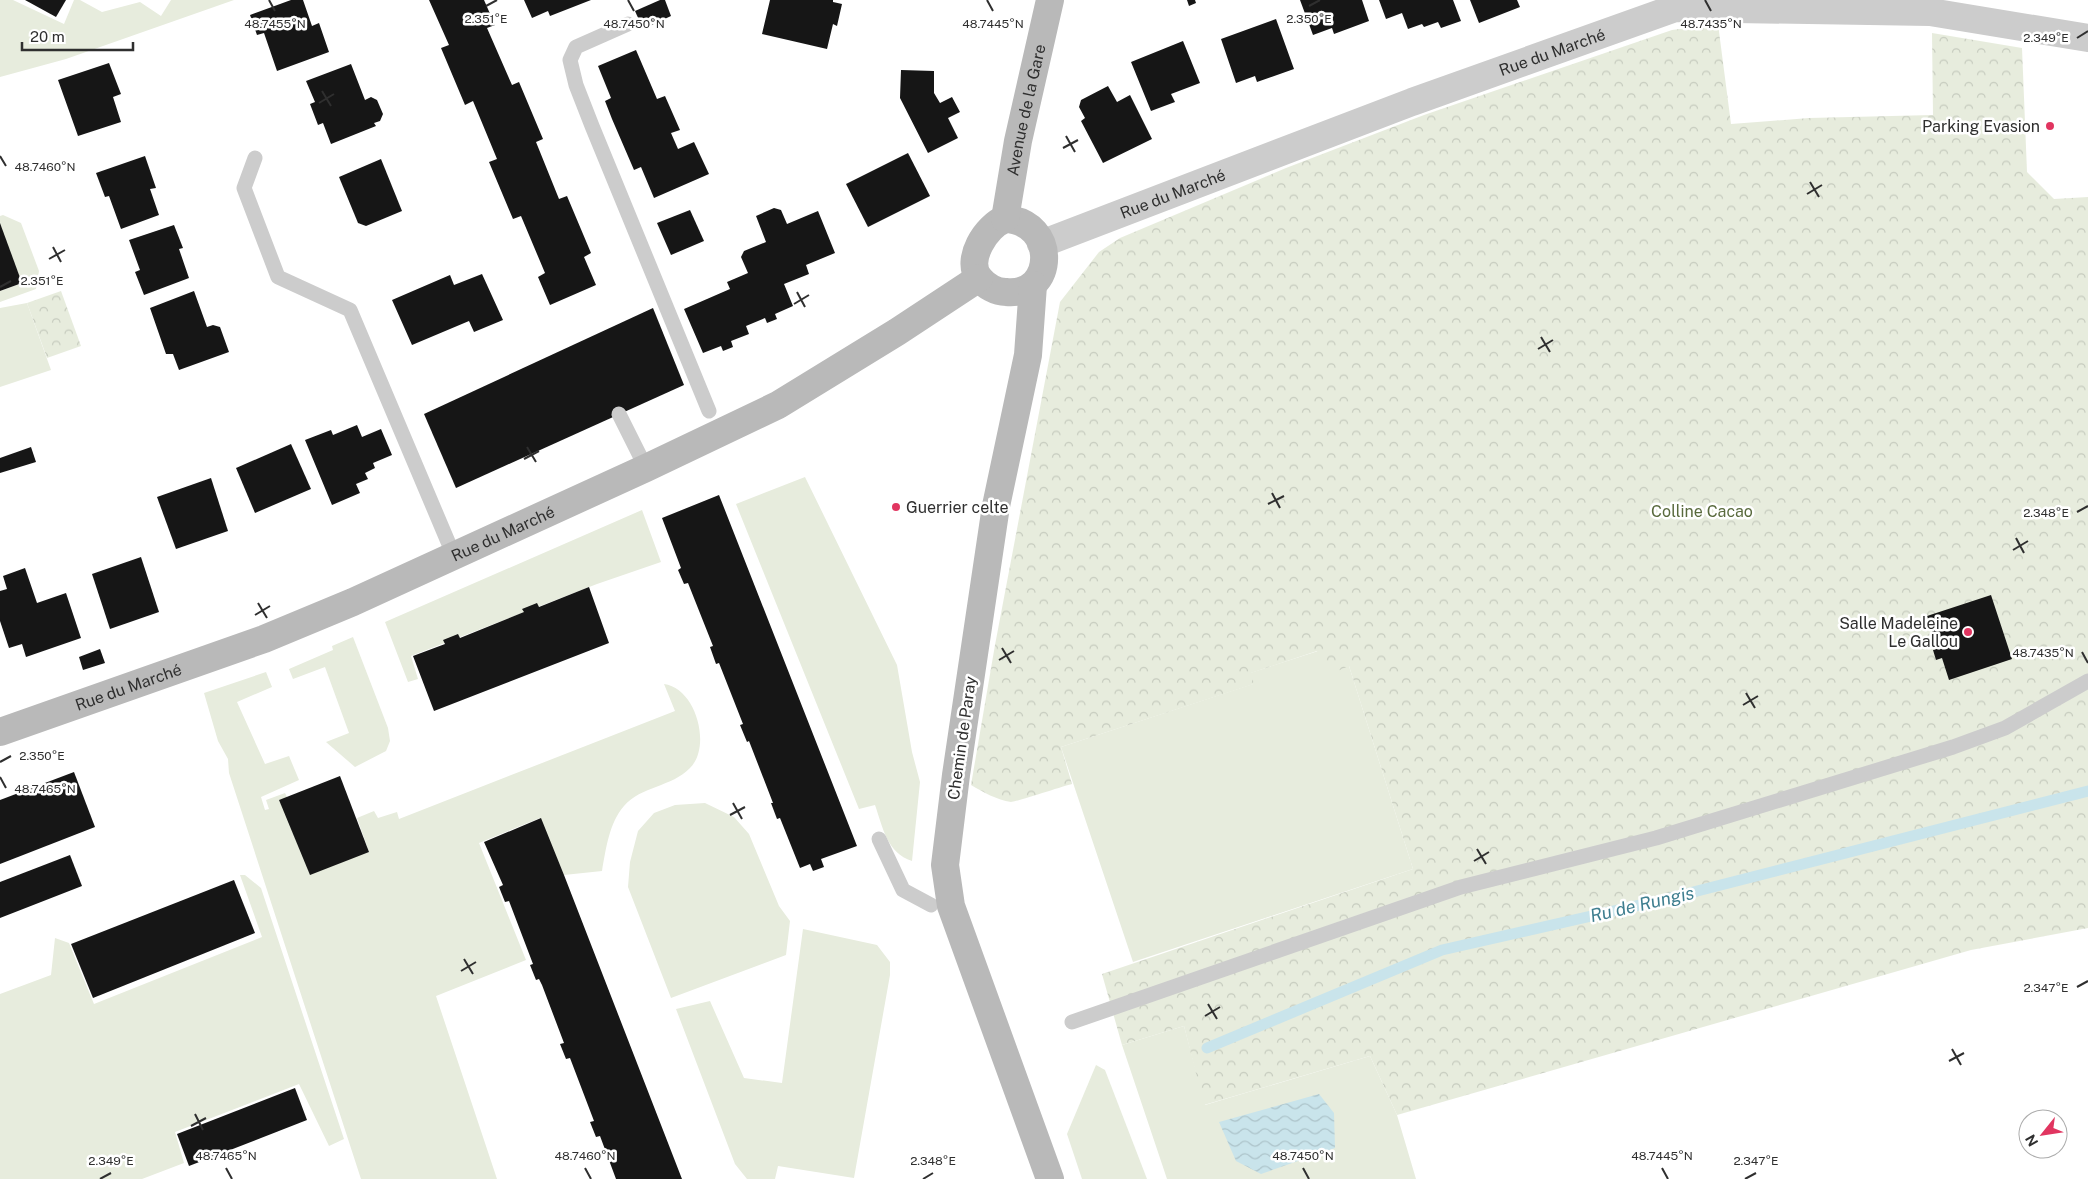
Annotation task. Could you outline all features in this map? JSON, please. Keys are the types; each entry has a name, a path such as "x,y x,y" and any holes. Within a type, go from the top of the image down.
{"street":[{"name":"Avenue de la Gare","path":"1005,219 1017,150 1050,0"},
{"name":"Rue du Marché","path":"1041,244 1412,102 1675,8 1930,12 2088,38"},
{"path":"1005,219 1025,223 1035,230 1041,244 1044,260 1041,274 1033,285 1021,292 1001,292 989,287 979,278 974,269 977,251 990,228 997,222 1005,219"},
{"name":"Rue du Marché","path":"0,732 264,639 454,556 646,468 778,404 898,332 979,278"},
{"name":"Chemin de Paray","path":"1033,285 1028,355 996,506 958,762 945,865 951,906 1050,1179"}],"lane":[{"path":"628,24 576,47 570,60 576,85 592,126 709,411"},
{"path":"255,158 244,188 278,277 350,310 454,556"},
{"path":"619,414 646,468"},
{"path":"1072,1022 1461,887 1656,838 1953,748 2005,728 2088,681"},
{"path":"879,838 903,890 931,905"}],"green space":[{"path":"0,0 13,0 64,24 74,0 80,0 102,12 140,2 161,16 171,0 234,0 66,59 0,77"},
{"name":"Colline Cacao","path":"1718,24 1731,124 1809,118 1933,115 1932,33 2022,48 2027,172 2054,199 2088,197 2088,928 1971,950 1397,1115 1370,1056 1204,1105 1184,1026 1122,1045 1102,974 1413,869 1349,666 1326,676 1317,651 1251,673 1254,684 1061,747 1072,784 1011,802 995,798 971,785 995,645 1060,302 1099,252 1120,238 1286,168 1424,115 1672,30"},
{"path":"3,215 21,223 39,271 36,289 0,302 0,291 22,283 0,227 0,216"},
{"path":"61,291 81,346 47,358 27,303"},
{"path":"27,303 51,370 0,387 0,308"},
{"path":"805,477 897,665 912,752 920,782 912,861 891,846 875,805 859,809 736,504"},
{"path":"642,510 661,562 597,584 411,656 418,679 408,682 385,622"},
{"path":"353,637 388,728 390,741 386,751 355,767 326,742 349,733 325,667 293,679 289,669 333,650 332,646"},
{"path":"1318,651 1349,666 1413,869 1133,962 1061,747 1253,684 1250,673"},
{"path":"266,672 272,687 237,702 265,764 289,756 299,780 261,797 265,810 269,809 266,800 285,793 287,797 369,852 357,818 374,811 378,818 397,812 399,819 675,711 664,684 675,688 685,696 692,707 700,733 700,746 697,758 683,774 639,794 624,806 612,828 602,871 564,875 540,818 479,843 526,960 436,996 497,1179 361,1179 229,773 228,759 218,741 204,693"},
{"path":"705,803 734,817 749,834 779,906 790,921 786,955 671,998 628,887 630,862 638,831 654,813 675,805"},
{"path":"240,875 245,875 261,888 344,1139 329,1146 299,1084 175,1132 184,1163 142,1179 0,1179 0,994 51,975 55,938 69,943 94,1004 262,937"},
{"path":"803,929 877,945 890,962 890,975 854,1178 778,1166 775,1179 747,1179 735,1164 676,1009 710,1001 744,1078 782,1083"},
{"path":"1184,1026 1205,1105 1370,1056 1397,1115 1416,1179 1167,1179 1122,1045"},
{"path":"1096,1065 1105,1070 1147,1179 1082,1179 1067,1134"}],"water":[{"path":"1319,1094 1334,1113 1335,1148 1261,1174 1236,1161 1219,1122"}],"building":[{"path":"25,0 66,0 56,17"},
{"path":"291,0 303,0 312,26 319,23 329,52 277,71 264,33 257,35 250,15"},
{"path":"429,0 484,0 495,25 487,28 512,85 519,82 543,139 536,142 559,199 567,196 591,253 584,257 596,285 550,305 538,277 545,273 521,216 513,219 489,162 497,159 473,101 465,105 441,48 449,45"},
{"path":"524,0 591,0 550,16 548,11 532,18"},
{"path":"660,0 665,0 671,16 643,29 635,11"},
{"path":"770,0 833,0 833,2 842,4 837,26 833,24 827,49 762,34"},
{"path":"1187,0 1195,0 1196,3 1189,6"},
{"path":"1300,0 1362,0 1369,21 1334,34 1332,28 1313,35"},
{"path":"1379,0 1453,0 1461,21 1441,28 1438,22 1424,27 1422,24 1408,29 1402,13 1386,19"},
{"path":"1470,0 1517,0 1520,7 1479,23"},
{"path":"1276,19 1294,69 1257,82 1255,76 1236,83 1221,39"},
{"path":"1183,41 1200,83 1171,94 1175,102 1151,111 1131,62"},
{"path":"636,50 657,99 665,96 680,130 671,133 678,149 694,142 709,174 654,198 641,167 634,170 612,119 605,101 611,98 598,66"},
{"path":"109,63 121,94 113,97 121,122 78,136 58,80"},
{"path":"351,64 365,100 371,97 377,100 383,114 380,121 374,123 376,126 331,144 323,123 318,125 310,104 315,102 306,81"},
{"path":"901,70 934,71 934,93 940,103 952,97 960,112 948,118 958,138 928,153 900,98"},
{"path":"1108,86 1117,102 1130,95 1152,139 1103,163 1081,121 1085,118 1079,107 1081,100"},
{"path":"908,153 930,196 868,227 846,184"},
{"path":"145,156 156,188 150,189 159,215 121,229 109,196 105,197 96,173"},
{"path":"381,159 402,211 366,226 358,223 339,177"},
{"path":"774,208 781,210 787,224 818,211 835,253 806,265 809,274 784,284 793,306 775,314 777,319 767,323 765,318 746,326 749,334 731,341 733,347 723,351 721,346 703,353 684,309 730,289 727,282 748,273 741,257 744,251 766,242 756,216"},
{"path":"690,210 704,241 671,255 657,223"},
{"path":"0,223 22,283 0,291"},
{"path":"174,225 183,248 179,249 189,278 144,295 135,272 140,270 129,240"},
{"path":"482,274 503,320 474,332 469,321 412,345 392,300 450,275 454,285"},
{"path":"194,291 207,327 213,325 220,327 229,352 179,370 173,354 166,354 150,308"},
{"path":"653,308 684,385 456,488 424,414"},
{"path":"357,425 362,437 381,429 392,455 373,463 375,468 365,473 368,479 356,484 360,493 332,505 305,440 331,430 333,435"},
{"path":"291,444 311,489 255,513 236,468"},
{"path":"31,447 36,462 0,473 0,458"},
{"path":"211,478 228,531 176,549 157,497"},
{"path":"719,495 857,846 821,859 824,867 813,871 810,864 800,868 780,818 777,819 771,803 773,803 749,741 747,742 740,725 743,724 719,663 716,664 710,647 713,646 688,583 684,584 678,570 681,568 662,518"},
{"path":"141,557 159,612 110,629 92,574"},
{"path":"25,568 37,603 66,593 81,638 26,657 22,644 9,648 0,621 0,591 7,589 3,576"},
{"path":"589,587 609,643 434,711 413,656 445,644 443,640 458,634 460,638 524,612 522,609 537,603 539,607"},
{"name":"Salle Madeleine Le Gallou","path":"1991,595 2012,659 1949,680 1942,658 1936,660 1933,650 1938,648 1927,616"},
{"path":"100,649 105,663 83,670 79,657"},
{"path":"74,772 95,827 0,864 0,800"},
{"path":"340,776 369,852 310,875 279,800"},
{"path":"541,818 682,1179 616,1179 600,1136 596,1137 590,1122 594,1121 570,1058 566,1059 560,1044 564,1043 542,985 539,979 536,980 530,965 533,964 509,901 505,902 499,887 503,885 484,842"},
{"path":"70,855 82,886 0,918 0,882"},
{"path":"234,880 255,933 93,998 71,944"},
{"path":"295,1088 307,1120 189,1166 177,1134"}],"waterway":[{"name":"Ru de Rungis","path":"1207,1048 1442,950 1666,899 2088,791"}],"place":[{"name":"Parking Evasion","path":"2050,126"},
{"name":"Guerrier celte","path":"896,507"},
{"name":"Salle Madeleine Le Gallou","path":"1968,632"}]}
